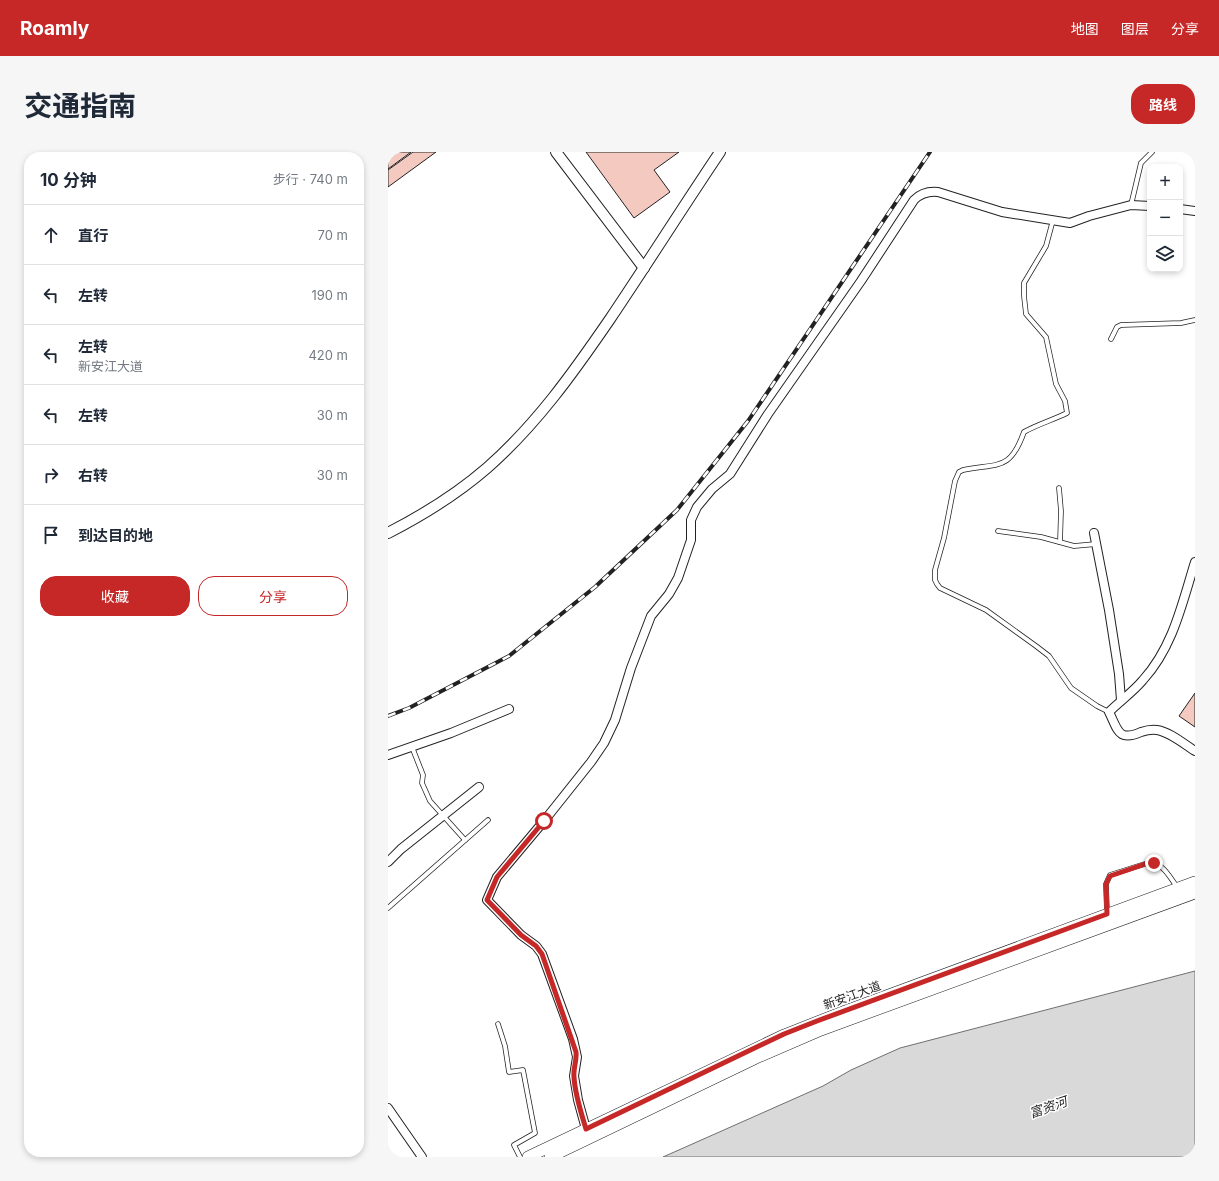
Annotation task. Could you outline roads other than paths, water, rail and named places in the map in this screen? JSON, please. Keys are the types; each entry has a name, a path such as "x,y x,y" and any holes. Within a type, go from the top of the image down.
{"main road":[{"name":"新安江大道","path":"528,1157 784,1034 1195,882"},
{"name":"新安江大道","path":"550,1157 756,1058 814,1033 1195,893"}],"street":[{"path":"556,152 644,268"},
{"path":"388,533 419,516 486,469 517,439 562,387 644,268 720,152"},
{"path":"586,1129 578,1100 574,1076 577,1057 576,1052 542,954 536,946 521,935 487,900 497,877 544,821 591,762 604,743 615,720 631,668 651,616 669,594 678,578 691,540 691,520 697,507 712,489 730,474 768,414 861,281 914,200 924,193 938,192 1002,212 1070,223 1089,216 1131,205 1147,206"},
{"path":"1183,209 1195,211"},
{"path":"1094,533 1118,667 1121,700"},
{"path":"1195,562 1170,640 1146,677 1109,712 1118,730 1124,736 1131,737 1146,730 1157,730 1165,732 1195,751"},
{"path":"388,755 451,733 509,709"},
{"path":"388,862 401,849 479,787"},
{"path":"388,1108 422,1157"}],"lane":[{"path":"1131,205 1141,163 1152,152"},
{"path":"1053,220 1046,246 1024,283 1024,302 1026,314 1046,337 1056,384 1065,401 1066,413 1024,432 1019,445 1013,454 1002,463 959,472 955,481 944,538 936,566 935,580 940,588 986,610 1036,646 1049,656 1071,688 1097,706 1109,712"},
{"path":"1111,339 1116,327 1121,325 1181,323 1195,320"},
{"path":"1059,488 1061,511 1060,542"},
{"path":"998,531 1041,537 1074,546 1097,544"},
{"path":"412,747 423,775 422,783 430,800 465,840"},
{"path":"388,908 488,820"},
{"path":"1107,914 1106,884 1110,876 1151,862 1163,868 1178,888"},
{"path":"498,1024 505,1046 509,1072 523,1070 535,1133 514,1145 520,1157"}],"water":[{"name":"富资河","path":"1195,971 1195,1157 663,1157 823,1086 851,1070 900,1048"}],"railway":[{"path":"388,716 409,708 509,656 595,587 677,510 748,421 930,152"}]}
